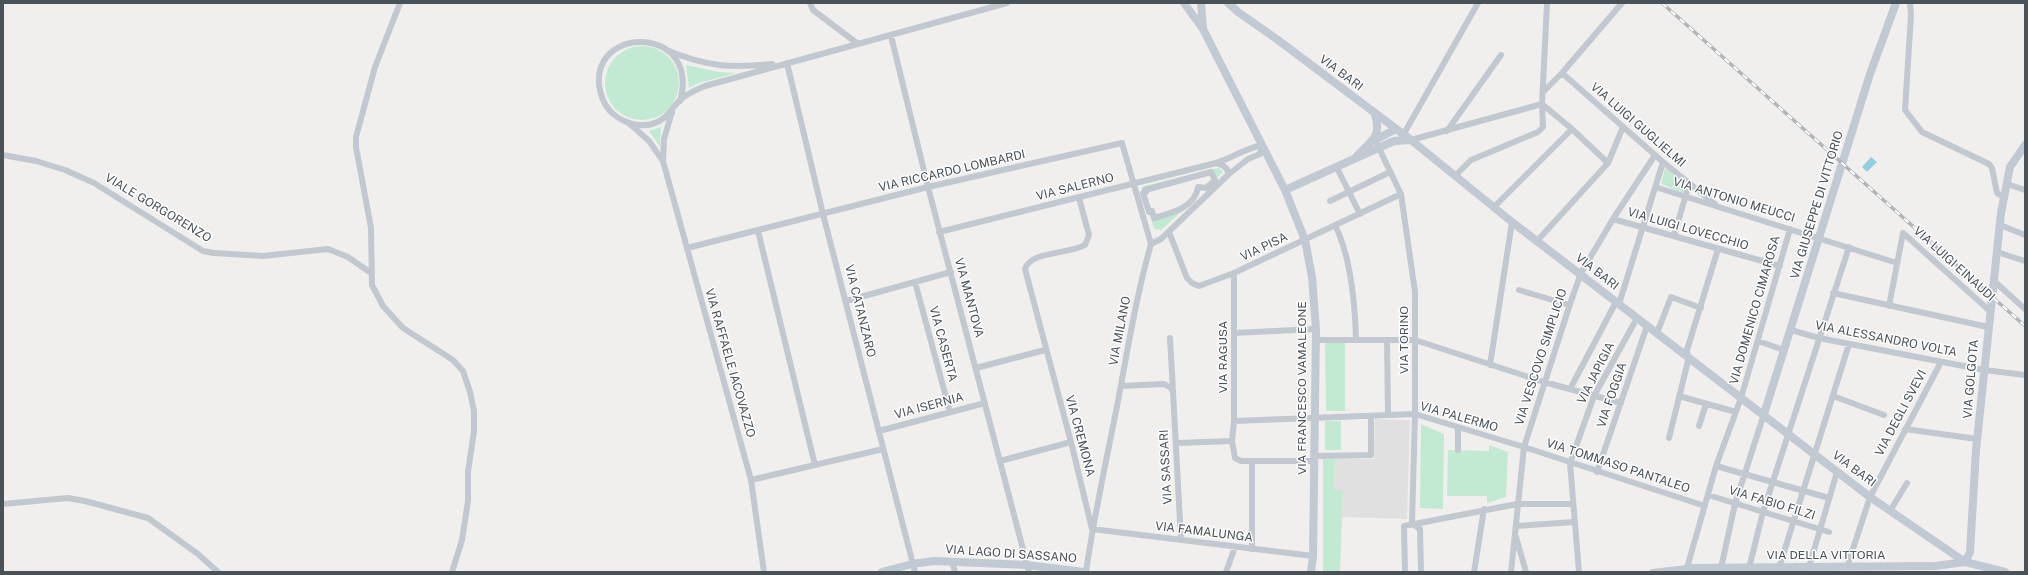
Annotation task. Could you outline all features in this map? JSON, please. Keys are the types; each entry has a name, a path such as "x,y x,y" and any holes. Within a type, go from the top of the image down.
{"main road":[{"path":"1184,3 1203,29"},
{"path":"1201,3 1203,29"},
{"name":"VIA BARI","path":"1228,3 1396,129 1402,137"},
{"name":"VIA GIUSEPPE DI VITTORIO","path":"1764,414 1870,74 1896,3"},
{"name":"VIA FRANCESCO VAMALEONE","path":"1203,29 1285,190 1305,240 1312,277 1316,329 1313,556"},
{"path":"1374,140 1378,124 1375,114"},
{"path":"1388,143 1396,129"},
{"path":"1356,157 1374,140 1396,129"},
{"path":"1285,190 1402,137 1411,140"},
{"name":"VIA BARI","path":"1411,140 1536,241 1581,273 1837,472 1870,497 1965,562"},
{"name":"VIA GOLGOTA","path":"1965,562 1970,552 1984,370 2000,225 2010,167 2025,145"},
{"path":"1935,566 1955,555"},
{"path":"1311,572 1313,556"},
{"path":"1313,556 1315,560 1316,572"},
{"name":"VIA LAGO DI SASSANO","path":"882,572 952,561 1085,572"},
{"path":"1965,562 2005,572"},
{"name":"VIA DELLA VITTORIA","path":"1686,570 1810,567 1825,570 1847,567 1935,566 1965,562"}],"street":[{"path":"400,3 375,68 356,137 371,228 372,285 383,306 403,328 453,360 463,371 470,392 474,411 474,431 468,472 468,500 462,540 452,572"},
{"path":"810,3 813,10 858,44"},
{"path":"628,123 640,125 652,124 663,119 672,112 680,101 692,92 705,86 1008,3"},
{"path":"1402,137 1478,3"},
{"path":"1544,91 1562,73 1622,3"},
{"path":"1910,3 1904,110 1922,132 1989,164 1992,168 1997,193 2005,198"},
{"path":"1455,176 1471,160 1541,130 1543,127 1542,104 1544,91 1547,4"},
{"name":"VIA MANTOVA","path":"891,36 939,232 951,272 1028,568"},
{"path":"664,161 649,141 628,123 616,117 606,106 603,100 600,93 599,79 603,65 611,53 621,46 632,42 644,41 656,43 669,51 694,61 717,66 743,67 787,63"},
{"path":"669,51 678,62 683,74 683,88 680,101"},
{"path":"1447,131 1501,55"},
{"name":"VIA CATANZARO","path":"787,63 823,214 914,568"},
{"name":"VIA LUIGI GUGLIELMI","path":"1562,73 1663,162 1719,207"},
{"path":"1411,140 1542,104"},
{"path":"1542,104 1572,129 1608,163"},
{"path":"664,161 664,139 672,112"},
{"path":"1536,241 1608,163 1623,127"},
{"path":"1494,207 1572,129"},
{"name":"VIA TORINO","path":"1374,140 1401,194 1414,292 1415,414 1412,523"},
{"name":"VIA RICCARDO LOMBARDI","path":"687,248 928,188 1122,143 1151,244"},
{"path":"1385,161 1388,143"},
{"path":"1151,244 1161,239 1169,232 1229,174 1248,159 1260,154 1262,145"},
{"name":"VIA SALERNO","path":"939,232 1216,163 1232,158 1252,147 1262,145"},
{"name":"VIALE GORGORENZO","path":"3,155 36,161 65,170 94,183 203,250 214,253 263,256 328,249 371,270"},
{"name":"VIA VESCOVO SIMPLICIO","path":"1511,572 1524,447 1544,382 1581,273 1613,219 1655,155"},
{"name":"VIA RAFFAELE IACOVAZZO","path":"664,161 751,480 764,572"},
{"path":"1570,390 1618,303 1663,162"},
{"path":"1216,163 1223,164 1228,169 1229,174"},
{"path":"1336,166 1360,214"},
{"path":"1211,172 1215,180 1206,188 1198,187 1197,194 1179,211 1154,218 1152,211 1149,212 1143,193 1146,192 1145,190 1211,172"},
{"path":"1330,201 1390,172"},
{"path":"1674,236 1689,184"},
{"path":"2008,184 2025,190"},
{"name":"VIA ANTONIO MEUCCI","path":"1655,187 1897,263"},
{"name":"VIA PISA","path":"1169,232 1187,278 1192,283 1199,286 1234,273 1401,194"},
{"name":"VIA CREMONA","path":"1078,198 1088,235 1085,245 1036,258 1026,264 1025,269 1045,350 1071,442 1092,529"},
{"name":"VIA LUIGI LOVECCHIO","path":"1613,219 1780,266"},
{"path":"1490,365 1512,222"},
{"path":"2000,225 2025,235"},
{"path":"1335,226 1339,234 1351,283 1355,307 1356,339"},
{"name":"VIA DOMENICO CIMAROSA","path":"1686,570 1716,466 1741,398 1790,229"},
{"path":"758,231 816,465"},
{"name":"VIA LUIGI EINAUDI","path":"1897,263 1903,233 1990,311"},
{"name":"VIA MILANO","path":"1085,572 1092,529 1121,386 1131,323 1151,244"},
{"path":"1749,568 1763,512 1849,248"},
{"path":"1668,438 1689,357 1687,350 1718,249"},
{"path":"1998,252 2025,261"},
{"path":"1890,306 1897,263"},
{"path":"846,301 951,272"},
{"name":"VIA RAGUSA","path":"1234,273 1234,421 1232,440 1235,458 1241,461 1252,461"},
{"path":"1994,281 2025,309"},
{"name":"VIA CASERTA","path":"915,282 950,412"},
{"path":"1519,290 1570,305"},
{"path":"1834,293 1988,327"},
{"path":"1657,333 1670,297 1701,308"},
{"name":"VIA JAPIGIA","path":"1570,463 1594,396 1637,318"},
{"name":"VIA FOGGIA","path":"1598,472 1648,326"},
{"path":"1234,333 1316,329"},
{"name":"VIA ALESSANDRO VOLTA","path":"1791,330 1819,338 1941,362 1984,370 2025,375"},
{"name":"VIA SASSARI","path":"1170,338 1177,443 1181,540"},
{"path":"1316,340 1415,340 1570,390 1621,403"},
{"path":"1387,340 1388,415"},
{"path":"1758,341 1784,350"},
{"path":"1779,568 1849,344"},
{"path":"976,368 1045,350"},
{"name":"VIA DEGLI SVEVI","path":"1847,567 1870,497 1941,362"},
{"path":"1121,386 1164,384 1171,388 1173,392"},
{"path":"1679,396 1736,412"},
{"path":"1833,396 1884,415"},
{"name":"VIA ISERNIA","path":"879,431 985,403"},
{"path":"1699,426 1706,404"},
{"name":"VIA PALERMO","path":"1234,421 1415,414 1524,447"},
{"path":"1721,568 1736,504 1764,414"},
{"path":"1252,549 1252,461 1371,455 1371,416"},
{"path":"1458,428 1458,450"},
{"path":"1905,429 1978,439"},
{"path":"1177,443 1232,440"},
{"path":"1000,461 1071,442"},
{"name":"VIA TOMMASO PANTALEO","path":"1524,447 1705,506"},
{"path":"751,480 883,449"},
{"path":"1570,463 1572,504 1580,572"},
{"path":"1716,466 1829,498"},
{"path":"1810,567 1837,472"},
{"path":"1890,511 1907,483"},
{"name":"VIA FABIO FILZI","path":"1708,495 1829,532"},
{"path":"3,504 68,498 85,500 148,518 198,554 218,572"},
{"path":"1405,572 1404,526 1412,523 1517,504 1572,504"},
{"path":"1474,572 1484,509"},
{"path":"1516,526 1574,522"},
{"path":"1412,523 1420,529 1421,572"},
{"name":"VIA FAMALUNGA","path":"1092,529 1313,556"},
{"path":"1515,534 1526,572"},
{"path":"1226,572 1235,547"},
{"path":"952,561 955,572"},
{"path":"1652,572 1686,570"}],"shaded area":[{"path":"1375,419 1410,420 1407,519 1342,517 1343,491 1334,490 1335,458 1374,459"}],"green space":[{"path":"642,46 656,49 668,57 676,69 679,83 676,97 668,109 656,117 642,120 628,117 616,109 608,97 605,83 608,69 616,57 628,49"},
{"path":"686,65 719,72 736,73 699,83 689,88"},
{"path":"661,127 660,147 649,131"},
{"path":"1219,168 1223,172 1215,180 1211,173 1143,193 1142,187 1144,186"},
{"path":"1665,168 1687,185 1686,190 1683,193 1661,184"},
{"path":"1190,204 1161,230 1154,229 1149,212 1154,218"},
{"path":"1325,343 1345,343 1345,411 1326,411"},
{"path":"1325,421 1341,421 1341,450 1325,450"},
{"path":"1421,424 1444,434 1443,509 1420,508"},
{"path":"1489,445 1508,452 1506,497 1487,503 1487,496 1447,496 1448,450 1489,451"},
{"path":"1323,459 1335,459 1334,490 1343,490 1340,572 1323,572"},
{"path":"1955,571 1959,572 1849,572"}],"water":[{"path":"1871,157 1877,162 1867,172 1862,167"}],"railway":[{"path":"1662,3 2025,326"}]}
